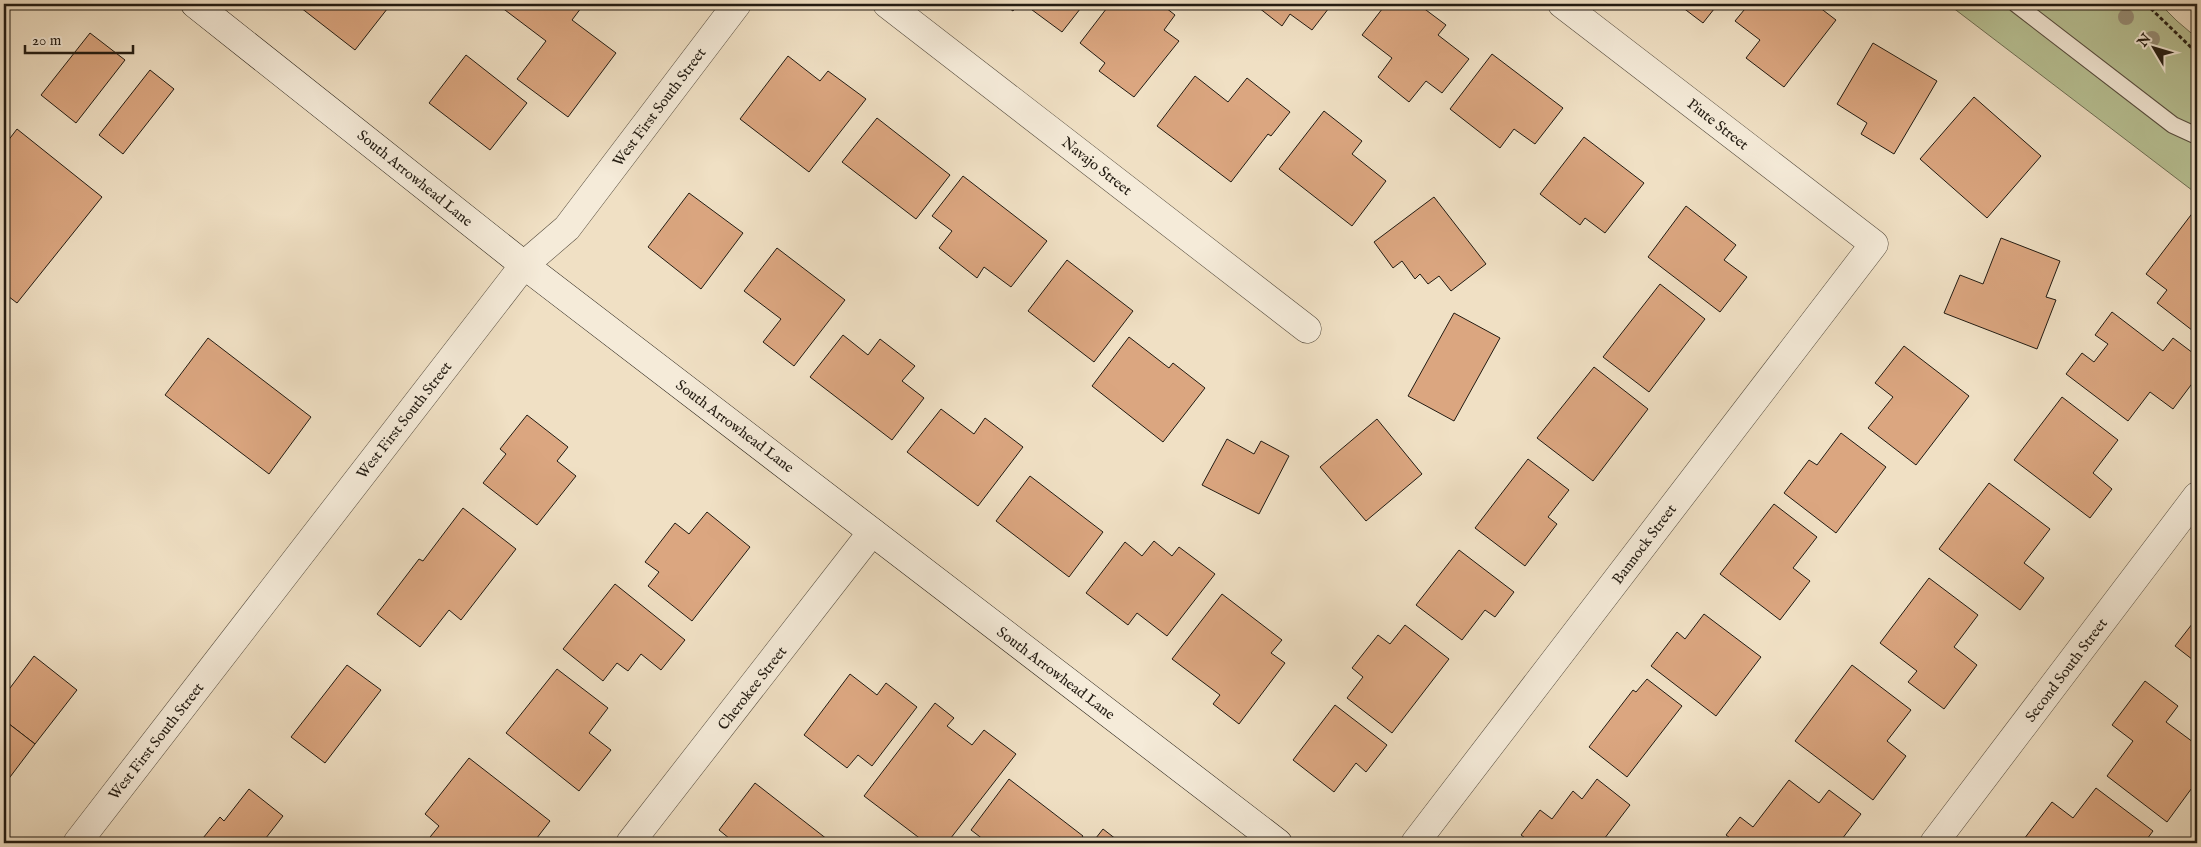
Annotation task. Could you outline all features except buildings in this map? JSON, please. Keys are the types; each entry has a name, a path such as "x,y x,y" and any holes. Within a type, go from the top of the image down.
{"street":[{"name":"West First South Street","path":"77,843 524,265 567,228 738,4"},
{"name":"Navajo Street","path":"887,4 1307,329"},
{"name":"Piute Street","path":"1562,4 1874,244"},
{"name":"South Arrowhead Lane","path":"205,7 524,265 1278,843"},
{"name":"Bannock Street","path":"1415,843 1874,244"},
{"name":"Second South Street","path":"1934,843 2197,496"},
{"name":"Cherokee Street","path":"630,843 872,532"}],"lane":[{"path":"2016,4 2173,125 2197,136"}],"path":[{"path":"2146,4 2197,53"}],"green space":[{"path":"1948,4 2160,4 2197,38 2197,194"}]}
